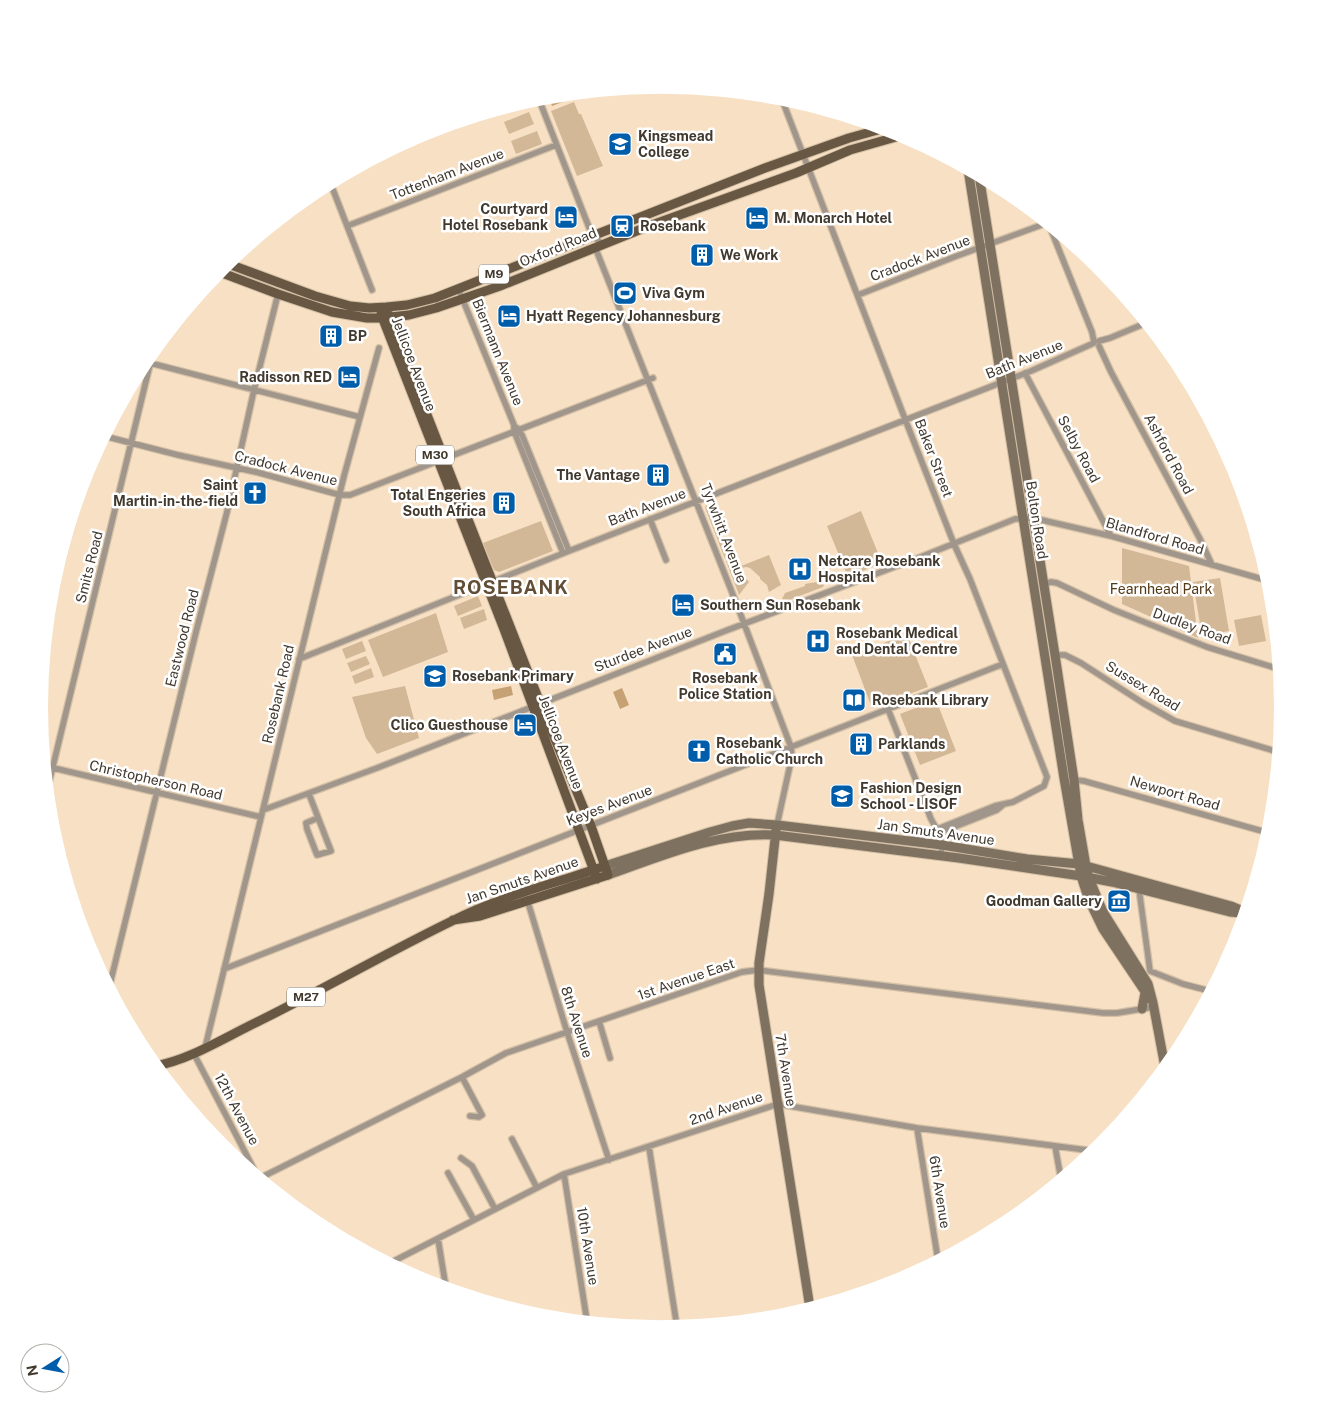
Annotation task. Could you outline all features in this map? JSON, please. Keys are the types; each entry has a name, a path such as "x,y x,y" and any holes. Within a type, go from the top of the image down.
{"main road":[{"name":"Oxford Road","path":"234,266 339,304 364,308 419,303 765,168 872,131"},
{"name":"Oxford Road","path":"226,274 332,312 367,318 385,318 436,308 850,150 889,138"},
{"name":"Bolton Road","path":"970,178 986,246 1011,378 1034,518 1074,780 1082,865"},
{"name":"Bolton Road","path":"980,184 1001,381 1075,847 1085,877"},
{"path":"278,294 282,283"},
{"name":"Jellicoe Avenue","path":"384,307 385,318 537,705 596,874"},
{"name":"Jellicoe Avenue","path":"537,705 591,826 607,871"},
{"name":"Jan Smuts Avenue","path":"607,871 725,828 749,823 942,845 1027,859 1082,865 1231,906 1239,910"},
{"name":"Tyrwhitt Avenue","path":"774,835 777,825"},
{"name":"Jan Smuts Avenue","path":"163,1064 194,1054 453,920 526,895 711,840 752,834 774,835 941,856 1085,877 1238,913"},
{"name":"7th Avenue","path":"774,835 769,894 758,970 809,1301"},
{"path":"1056,861 1071,857 1075,847"},
{"path":"1085,877 1096,895 1103,912 1148,984 1164,1055"},
{"path":"1085,877 1095,915 1154,1005"},
{"path":"1096,895 1101,885 1112,882"},
{"path":"1134,961 1141,968 1150,971"},
{"path":"1142,1008 1145,993"}],"street":[{"name":"Tyrwhitt Avenue","path":"541,105 651,379 791,747 792,756 777,825"},
{"name":"Baker Street","path":"784,106 954,544 970,579 1047,777 1044,786 1003,805 938,831 906,841"},
{"name":"Tottenham Avenue","path":"348,226 556,145"},
{"path":"333,189 372,290"},
{"name":"Cradock Avenue","path":"858,295 1042,226"},
{"name":"Ashford Road","path":"1053,236 1102,355 1212,565"},
{"name":"Biermann Avenue","path":"458,288 566,552"},
{"name":"Eastwood Road","path":"111,979 227,512 254,390 278,294"},
{"name":"Bath Avenue","path":"299,659 566,552 1025,373 1141,325"},
{"name":"Rosebank Road","path":"205,1048 299,659 379,348"},
{"path":"153,364 360,417"},
{"name":"Smits Road","path":"52,773 148,371"},
{"name":"Selby Road","path":"1025,373 1111,536"},
{"name":"Cradock Avenue","path":"110,438 340,495 356,494 516,428 651,379"},
{"name":"Blandford Road","path":"1034,518 1111,536 1260,578"},
{"name":"Sturdee Avenue","path":"264,810 1015,519 1034,518"},
{"path":"650,519 666,560"},
{"name":"Dudley Road","path":"1044,584 1050,582 1057,584 1114,610 1206,647 1272,667"},
{"name":"Sussex Road","path":"1055,655 1065,655 1081,663 1175,721 1272,750"},
{"name":"Keyes Avenue","path":"224,969 1003,664"},
{"path":"888,709 931,819 938,831 942,845 941,856"},
{"name":"Christopherson Road","path":"53,768 261,817"},
{"name":"Newport Road","path":"1074,780 1084,781 1261,831"},
{"path":"309,794 318,818 330,852 320,856 317,855 306,823 318,818"},
{"path":"1139,889 1150,971 1204,989"},
{"name":"8th Avenue","path":"526,895 567,1032 609,1160"},
{"name":"1st Avenue East","path":"265,1175 462,1077 506,1053 742,972 758,970 1076,1011 1117,1013 1154,1005"},
{"path":"599,1021 610,1058"},
{"name":"12th Avenue","path":"194,1054 251,1162"},
{"path":"462,1077 482,1115 470,1116"},
{"name":"2nd Avenue","path":"398,1260 564,1174 778,1104 916,1128 1084,1150"},
{"name":"6th Avenue","path":"916,1128 937,1253"},
{"path":"512,1139 537,1188"},
{"path":"1055,1146 1060,1171"},
{"path":"649,1147 676,1319"},
{"path":"461,1158 472,1166 495,1209"},
{"path":"448,1173 474,1220"},
{"name":"10th Avenue","path":"564,1174 586,1315"},
{"path":"438,1239 445,1280"}],"green space":[{"path":"574,102 603,166 577,176 551,111"},
{"path":"529,112 534,124 509,134 504,122"},
{"path":"537,131 542,144 516,154 511,141"},
{"path":"707,505 728,557 725,559 705,507"},
{"path":"861,511 882,563 848,577 827,526"},
{"path":"541,521 553,551 499,572 494,570 483,543"},
{"name":"Fearnhead Park","path":"1122,548 1189,566 1198,638 1122,604"},
{"path":"769,555 781,585 769,592 767,585 760,577 750,568 742,568 741,566"},
{"path":"729,560 732,572 734,571 737,580 744,576 749,582 739,595 726,561"},
{"path":"1220,578 1229,631 1202,636 1193,582"},
{"path":"817,582 824,585 823,587 784,602 782,599 785,593 805,586 805,584"},
{"path":"478,596 482,606 458,616 454,606"},
{"path":"484,609 487,620 464,629 460,618"},
{"path":"436,613 448,652 383,677 368,640"},
{"path":"1261,615 1266,641 1239,646 1234,620"},
{"path":"907,634 928,687 872,708 852,655"},
{"path":"362,641 366,651 346,659 342,649"},
{"path":"366,656 370,664 351,672 347,663"},
{"path":"371,668 374,677 355,684 352,676"},
{"path":"405,686 419,738 377,754 366,738 352,697"},
{"path":"936,700 956,751 920,765 900,714"}],"shaded area":[{"path":"563,102 552,106 551,103"},
{"path":"511,686 513,695 494,700 492,690"},
{"path":"622,688 629,705 620,709 613,692"}],"place":[{"name":"Kingsmead College","path":"620,144"},
{"name":"Courtyard Hotel Rosebank","path":"566,217"},
{"name":"M. Monarch Hotel","path":"757,218"},
{"name":"Rosebank","path":"622,226"},
{"name":"We Work","path":"702,255"},
{"name":"Viva Gym","path":"625,293"},
{"name":"Hyatt Regency Johannesburg","path":"509,316"},
{"name":"BP","path":"331,336"},
{"name":"Radisson RED","path":"349,377"},
{"name":"The Vantage","path":"658,475"},
{"name":"Saint Martin-in-the-field","path":"255,493"},
{"name":"Total Engeries South Africa","path":"504,503"},
{"name":"Netcare Rosebank Hospital","path":"800,569"},
{"name":"Southern Sun Rosebank","path":"683,605"},
{"name":"Rosebank Medical and Dental Centre","path":"818,641"},
{"name":"Rosebank Police Station","path":"725,654"},
{"name":"Rosebank Primary","path":"435,676"},
{"name":"Rosebank Library","path":"854,700"},
{"name":"Clico Guesthouse","path":"525,725"},
{"name":"Parklands","path":"861,744"},
{"name":"Rosebank Catholic Church","path":"699,751"},
{"name":"Fashion Design School - LISOF","path":"842,796"},
{"name":"Goodman Gallery","path":"1119,901"}],"district":[{"name":"ROSEBANK","path":"511,587"}]}
